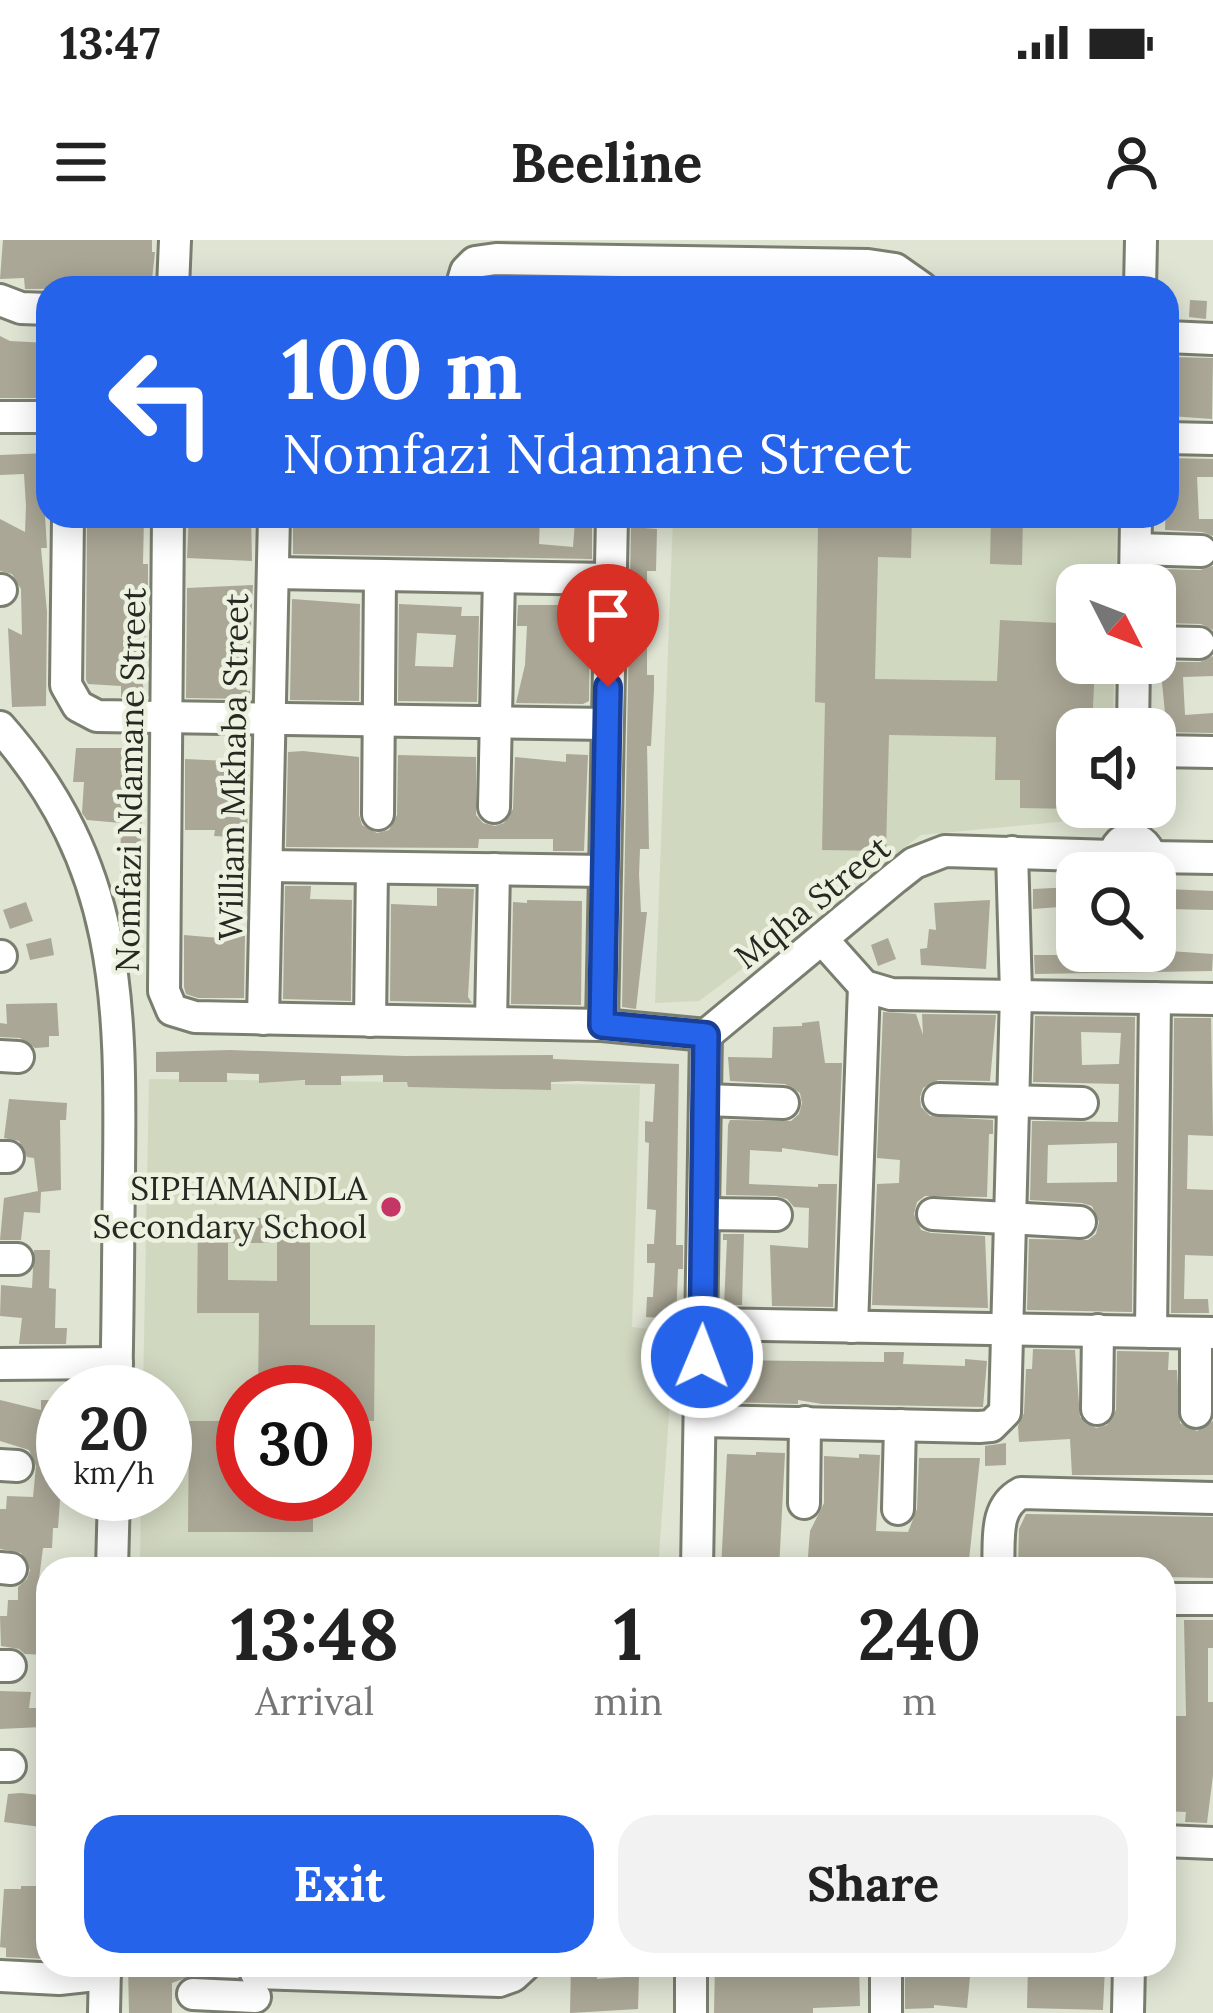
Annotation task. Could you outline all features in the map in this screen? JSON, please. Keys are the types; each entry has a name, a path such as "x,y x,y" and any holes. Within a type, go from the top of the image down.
{"street":[{"path":"174,276 175,240"},
{"path":"1140,276 1141,240"},
{"path":"465,276 481,261 558,273 839,276 895,269 905,276"},
{"path":"0,300 36,309"},
{"path":"1179,338 1213,339"},
{"path":"0,417 36,417"},
{"path":"1179,438 1213,439"},
{"path":"68,528 65,685 78,706 97,716 607,724"},
{"name":"Nomfazi Ndamane Street","path":"168,528 167,1002 172,1010 183,1015 263,1019 602,1025 706,1035"},
{"name":"William Mkhaba Street","path":"263,1019 274,528"},
{"path":"602,1025 612,528"},
{"path":"1136,528 1136,564"},
{"path":"1136,549 1201,551"},
{"path":"274,573 610,579"},
{"path":"378,814 380,575"},
{"path":"494,807 499,577"},
{"path":"1176,642 1199,643"},
{"path":"0,727 21,750 56,805 81,856 114,968 120,1031 117,1365"},
{"path":"1176,751 1213,752"},
{"name":"Mqha Street","path":"706,1035 895,878 930,856 945,851 1132,851 1213,858"},
{"path":"701,1421 979,1427 1000,1420 1006,1402 1016,994 1012,852"},
{"path":"267,866 604,871"},
{"path":"370,1021 372,868"},
{"path":"491,1022 494,869"},
{"path":"822,939 864,986 891,994 1213,999"},
{"path":"852,1327 864,986"},
{"path":"1151,1332 1156,998"},
{"path":"697,1557 706,1035"},
{"path":"939,1099 1082,1103"},
{"path":"706,1100 783,1103"},
{"path":"704,1214 776,1215"},
{"path":"933,1214 1080,1222"},
{"path":"703,1324 1204,1333 1196,1412"},
{"path":"1097,1409 1098,1330"},
{"path":"0,1364 36,1368"},
{"path":"804,1503 805,1422"},
{"path":"898,1509 900,1425"},
{"path":"999,1557 1001,1513 1021,1493 1213,1498"},
{"path":"112,1557 113,1521"},
{"path":"1176,1599 1213,1599"},
{"path":"1176,1841 1213,1843"},
{"path":"0,1976 69,1977"},
{"path":"104,2013 105,1977"},
{"path":"193,1994 308,1977"},
{"path":"498,2013 511,1977"},
{"path":"691,1977 691,2013"},
{"path":"886,1977 886,2013"},
{"path":"1128,2013 1129,1977"}],"shaded area":[{"path":"673,528 1117,528 1116,564 1056,564 1056,684 1114,684 1113,708 1056,708 1056,822 921,835 699,1001 655,1003"},
{"name":"SIPHAMANDLA Secondary School","path":"149,1079 640,1085 632,1327 675,1332 659,1557 140,1557 141,1521 192,1521 192,1365 144,1365"}],"building":[{"path":"3,240 152,240 155,252 152,276 36,276 36,289 25,289 24,278 0,279"},
{"path":"1190,300 1207,301 1206,319 1189,317"},
{"path":"0,336 36,342 36,398 0,398"},
{"path":"1179,357 1213,358 1212,419 1179,417"},
{"path":"36,454 36,528 46,528 47,548 41,548 47,612 46,706 12,707 8,628 22,635 21,589 12,574 0,571 0,519 25,532 26,506 24,474 0,475 0,455"},
{"path":"1179,458 1213,459 1213,477 1197,477 1199,519 1213,519 1213,536 1165,530 1179,528"},
{"path":"87,528 144,528 143,564 148,564 146,656 138,657 145,697 121,697 121,686 88,684"},
{"path":"188,528 251,528 252,561 187,558"},
{"path":"293,528 540,528 539,544 573,547 574,528 592,528 592,559 293,554"},
{"path":"631,528 644,528 657,529 656,571 647,571 647,675 654,675 651,746 647,746 649,849 640,849 639,874 641,912 647,912 636,1009 622,1007"},
{"path":"818,528 912,528 911,558 878,557 875,679 997,681 1000,620 1056,623 1056,684 1094,684 1093,708 1056,708 1056,809 1020,808 1020,780 995,780 996,737 889,735 886,851 822,850 825,703 815,702"},
{"path":"991,528 1023,528 1022,565 990,564"},
{"path":"1213,566 1213,630 1201,624 1176,623 1176,569"},
{"path":"253,585 250,699 186,698 187,588"},
{"path":"292,599 360,604 359,701 290,700"},
{"path":"399,604 462,607 461,616 479,616 477,702 398,701","holes":["417,633 456,635 453,667 415,666"]},
{"path":"518,605 590,605 589,701 516,703 527,626 517,626"},
{"path":"1213,656 1213,676 1183,677 1185,715 1213,713 1213,733 1176,732 1176,708 1165,708 1162,684 1176,684 1176,662 1200,662"},
{"path":"76,748 145,748 139,879 120,878 121,823 87,820 82,813 84,782 73,782"},
{"path":"288,752 359,757 359,815 362,825 377,833 389,830 397,815 398,755 476,757 476,815 495,826 504,823 513,809 515,757 566,762 566,754 588,755 584,851 553,851 553,839 479,839 478,848 286,847"},
{"path":"185,759 249,762 247,838 214,836 215,830 185,830"},
{"path":"285,886 311,886 310,899 352,900 351,1001 283,999"},
{"path":"437,888 474,889 468,997 472,1003 390,1001 391,904 437,906"},
{"path":"1056,888 1056,907 1033,909 1033,889"},
{"path":"1176,889 1213,891 1213,910 1176,909"},
{"path":"990,900 986,969 921,965 920,949 927,948 929,929 936,930 934,903"},
{"path":"582,901 581,1005 511,1004 513,902"},
{"path":"26,902 33,921 10,929 3,910"},
{"path":"219,934 245,936 244,998 186,994 184,935 219,938"},
{"path":"51,938 54,955 30,960 26,944"},
{"path":"888,938 896,959 878,966 871,945"},
{"path":"1176,951 1213,954 1212,971 1176,972"},
{"path":"1034,955 1056,955 1056,972 1153,972 1035,974"},
{"path":"57,1003 59,1036 49,1036 49,1047 35,1048 20,1038 0,1037 0,1023 7,1024 6,1004"},
{"path":"883,1012 916,1014 923,1035 922,1014 996,1015 990,1081 938,1080 923,1088 920,1097 921,1107 930,1116 993,1120 987,1197 925,1196 917,1202 914,1214 921,1230 985,1236 988,1308 872,1305 877,1184 899,1183 900,1160 877,1158"},
{"path":"1035,1016 1135,1017 1132,1312 1027,1310 1029,1239 1088,1240 1096,1234 1099,1222 1092,1206 1030,1200 1032,1121 1118,1122 1119,1084 1033,1082","holes":["1081,1032 1121,1033 1119,1064 1082,1065","1117,1143 1117,1182 1047,1183 1048,1145"]},
{"path":"1174,1018 1211,1018 1213,1136 1188,1135 1187,1189 1213,1190 1213,1256 1185,1255 1184,1299 1208,1299 1209,1313 1171,1313"},
{"path":"819,1021 825,1063 842,1063 838,1156 782,1148 782,1152 750,1150 749,1184 837,1184 833,1307 772,1306 770,1245 808,1248 809,1208 794,1207 776,1196 726,1195 728,1125 730,1120 791,1121 802,1103 800,1093 785,1084 730,1081 728,1057 772,1058 773,1027"},
{"path":"156,1052 553,1055 553,1059 679,1064 676,1245 683,1245 683,1269 678,1269 676,1319 646,1317 647,1297 653,1297 655,1263 647,1263 647,1244 654,1244 656,1210 647,1209 645,1121 653,1122 655,1084 551,1082 551,1090 408,1087 407,1082 383,1082 383,1075 341,1076 341,1085 305,1085 305,1080 259,1083 259,1074 227,1073 227,1082 179,1082 179,1072 156,1072"},
{"path":"9,1099 67,1103 66,1120 60,1120 61,1190 41,1192 40,1213 24,1212 21,1240 0,1240 4,1198 38,1191 34,1158 27,1157 19,1141 4,1138"},
{"path":"198,1218 310,1218 310,1325 375,1325 374,1421 372,1365 258,1365 259,1313 197,1313","holes":["228,1243 277,1243 277,1281 228,1280"]},
{"path":"723,1234 744,1234 742,1305 724,1305 727,1240"},
{"path":"34,1250 50,1250 55,1328 67,1328 66,1344 19,1344 22,1318 0,1316 1,1285 32,1288"},
{"path":"1033,1349 1075,1350 1080,1417 1096,1428 1107,1425 1116,1410 1117,1351 1169,1352 1168,1370 1177,1370 1180,1423 1197,1431 1213,1421 1213,1475 1072,1475 1070,1439 1019,1442 1026,1369 1032,1369"},
{"path":"884,1352 904,1352 903,1364 965,1366 965,1359 987,1361 983,1407 723,1402 723,1360 884,1362"},
{"path":"0,1400 36,1409 36,1466 29,1450 0,1441"},
{"path":"192,1421 216,1421 216,1521 313,1521 313,1532 188,1532 188,1521 192,1521"},
{"path":"1006,1443 1006,1465 985,1466 985,1446"},
{"path":"785,1453 780,1557 722,1557 727,1454"},
{"path":"859,1454 880,1455 876,1531 908,1532 917,1509 919,1458 980,1458 969,1557 808,1557 810,1531 824,1503 824,1456 859,1458"},
{"path":"36,1466 36,1521 58,1521 58,1528 53,1528 52,1548 43,1548 42,1557 36,1557 36,1654 1,1646 0,1616 7,1616 8,1600 18,1600 18,1587 30,1570 21,1553 0,1549 0,1509 6,1509 7,1496 33,1497"},
{"path":"1026,1514 1213,1517 1213,1578 1176,1577 1176,1557 1018,1557 1019,1529"},
{"path":"1184,1620 1213,1620 1208,1702 1213,1702 1213,1775 1207,1823 1185,1822 1186,1812 1176,1812 1176,1716 1186,1716"},
{"path":"0,1691 31,1692 29,1708 36,1708 36,1727 0,1729"},
{"path":"8,1794 36,1795 36,1826 4,1822"},
{"path":"36,1886 36,1958 6,1957 6,1948 0,1947 4,1889"},
{"path":"128,1977 188,1977 172,1983 172,2013 129,2013"},
{"path":"571,1977 639,1977 638,2009 570,2013"},
{"path":"715,1977 859,1977 860,2006 813,2008 813,2013 714,2013"},
{"path":"905,1977 970,1977 967,2008 905,2009"},
{"path":"1028,1977 1105,1977 1103,2010 1027,2008"}],"place":[{"name":"SIPHAMANDLA Secondary School","path":"391,1207"}],"route":[{"path":"608,687 602,1025 706,1035 702,1357"}]}
